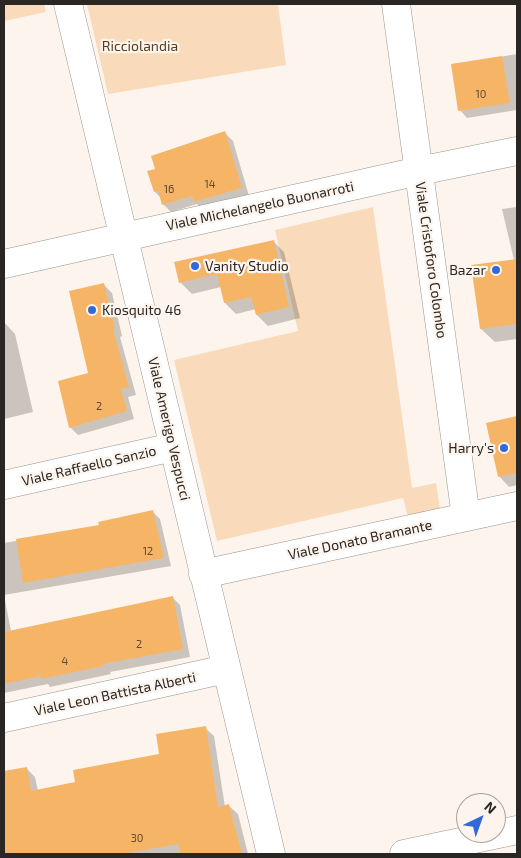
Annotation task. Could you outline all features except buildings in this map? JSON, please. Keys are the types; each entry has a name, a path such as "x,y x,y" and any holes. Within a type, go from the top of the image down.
{"street":[{"name":"Viale Amerigo Vespucci","path":"68,4 271,854"},
{"name":"Viale Cristoforo Colombo","path":"396,4 466,517"},
{"name":"Viale Michelangelo Buonarroti","path":"4,264 419,171 517,151"},
{"name":"Viale Raffaello Sanzio","path":"4,485 173,447"},
{"name":"Viale Donato Bramante","path":"204,574 517,506"},
{"name":"Viale Leon Battista Alberti","path":"4,718 226,669"},
{"path":"404,854 517,830"}],"green space":[{"path":"4,4 44,4 46,12 4,21"},
{"name":"Ricciolandia","path":"87,4 278,4 286,65 108,94"},
{"path":"373,207 412,488 436,483 440,509 408,517 403,498 217,541 174,360 298,331 275,230"}],"place":[{"name":"Vanity Studio","path":"195,266"},
{"name":"Bazar","path":"496,270"},
{"name":"Kiosquito 46","path":"92,310"},
{"name":"Harry's","path":"504,448"}]}
